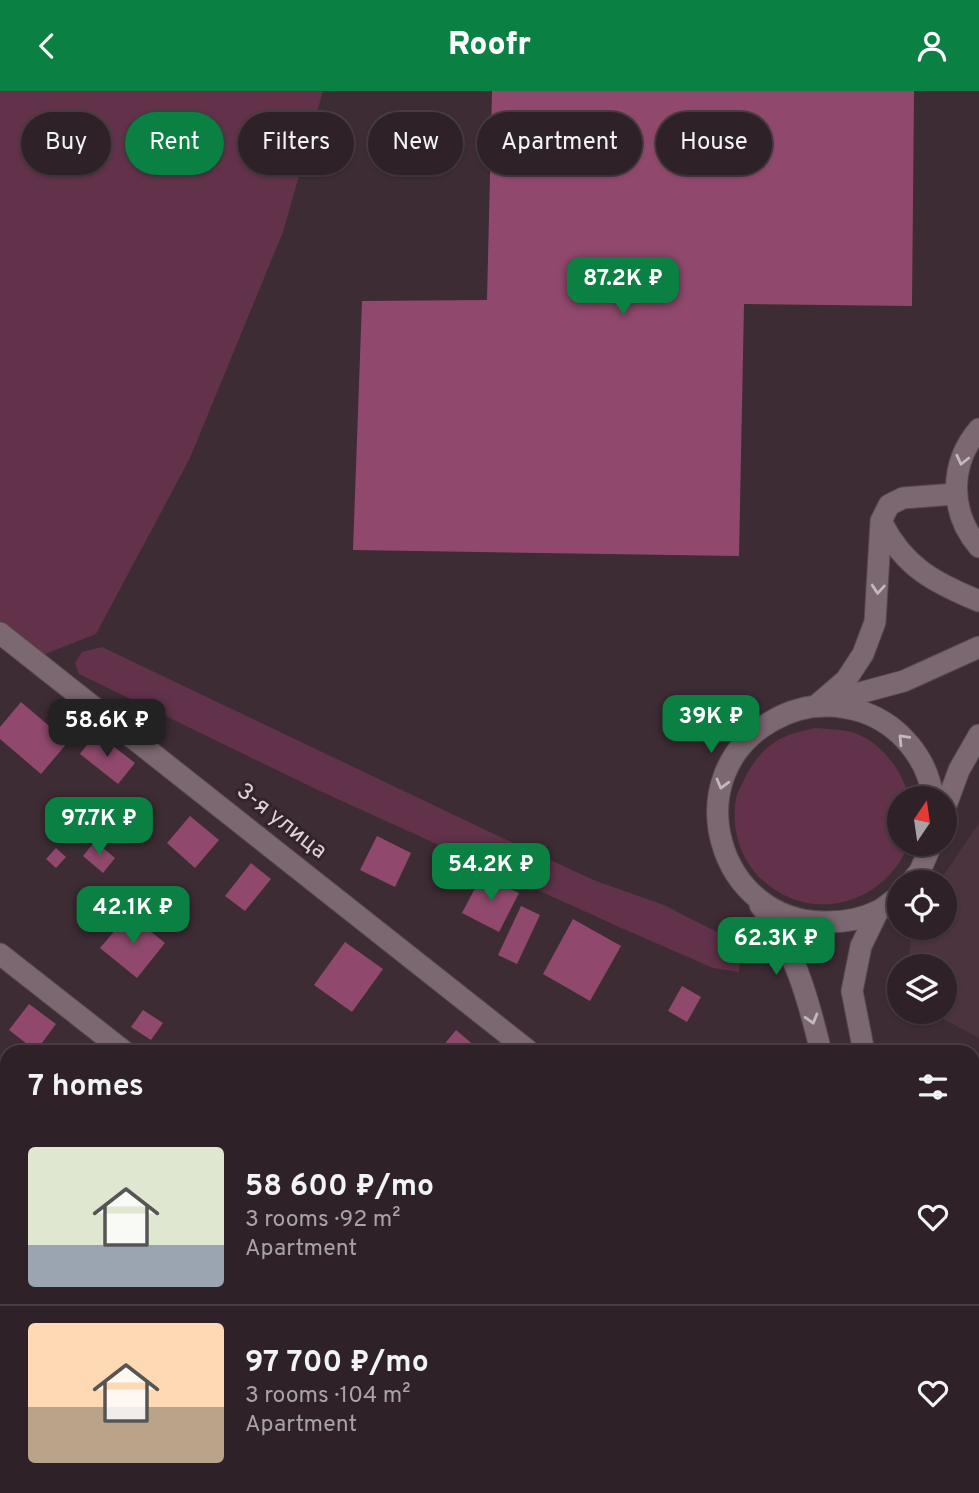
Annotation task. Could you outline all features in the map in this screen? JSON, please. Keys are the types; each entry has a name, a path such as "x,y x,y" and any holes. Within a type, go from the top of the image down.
{"street":[{"path":"979,429 966,445 955,494 961,520 979,547"},
{"path":"817,705 846,680 863,654 875,622 881,521 889,505 903,498 955,494"},
{"path":"881,521 893,546 911,563 944,587 979,601"},
{"name":"3-я улица","path":"0,633 519,1045"},
{"path":"819,1045 801,980 773,920 731,868 719,839 716,808 723,778 737,750 759,728 786,712 904,681 979,647"},
{"path":"817,705 847,707 875,717 900,734 919,757 931,786"},
{"path":"953,786 979,735"},
{"path":"750,893 778,913 811,923 845,922 878,911 887,904"},
{"path":"863,1045 852,991 861,946 878,911"},
{"path":"0,954 116,1045"}],"shaded area":[{"path":"0,91 323,91 317,112 238,112 238,175 299,175 283,232 190,458 96,634 35,658 0,630"},
{"path":"102,647 494,834 596,881 664,905 717,932 741,948 739,972 713,968 619,927 320,791 79,674 75,663 82,652"},
{"path":"814,728 858,734 887,756 906,786 887,786 887,856 902,856 893,870 887,870 887,878 868,892 843,902 818,904 794,899 772,888 755,872 742,851 735,826 737,794 758,757 782,738"},
{"path":"979,823 979,1038 953,1024 957,1024 957,954 909,954 911,940 957,940 957,870 947,870"}],"building":[{"path":"492,91 914,91 912,306 744,304 739,556 353,550 362,301 487,300 490,175 642,175 642,112 491,112"},
{"path":"21,702 68,742 41,774 0,739 0,727"},
{"path":"96,733 135,763 118,784 80,754"},
{"path":"190,816 219,840 195,868 167,843"},
{"path":"377,836 411,853 395,887 360,870"},
{"path":"95,841 115,858 103,873 83,856"},
{"path":"56,848 66,857 56,868 46,859"},
{"path":"251,863 271,879 245,911 225,896"},
{"path":"482,875 519,893 499,932 462,913"},
{"path":"521,906 540,915 517,964 498,955"},
{"path":"129,914 165,943 137,978 100,948"},
{"path":"573,919 621,946 590,1001 543,974"},
{"path":"345,942 383,969 352,1012 314,985"},
{"path":"682,986 701,997 687,1022 668,1011"},
{"path":"29,1004 56,1024 40,1045 28,1045 9,1030"},
{"path":"143,1010 163,1023 151,1040 131,1027"},
{"path":"456,1030 474,1045 444,1045"}]}
